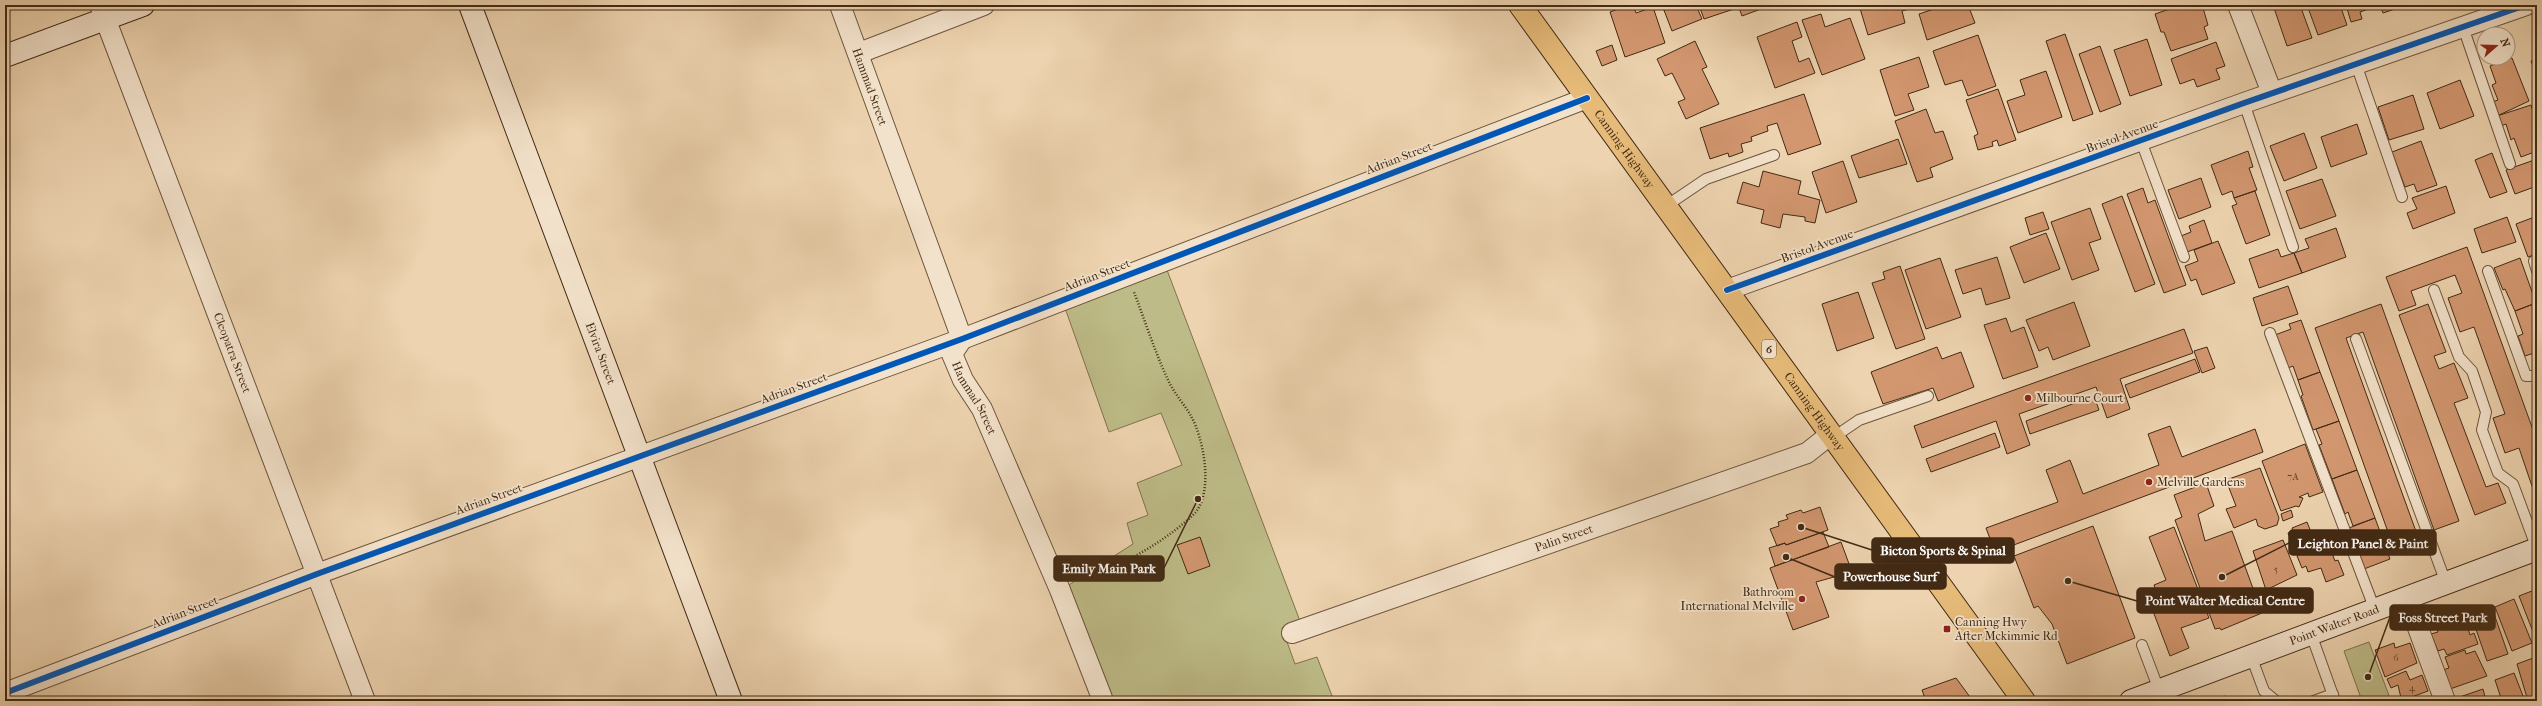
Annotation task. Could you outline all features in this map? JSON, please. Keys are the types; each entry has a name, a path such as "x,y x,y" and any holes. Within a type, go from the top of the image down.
{"highway":[{"name":"Canning Highway","path":"1520,5 1833,436 2020,698"}],"street":[{"path":"5,41 102,9 143,5"},
{"name":"Elvira Street","path":"470,5 732,701"},
{"name":"Hammad Street","path":"840,5 859,53 962,339 952,354 963,380 982,409 1061,593 1102,698"},
{"path":"859,53 984,5"},
{"path":"2238,5 2272,94"},
{"name":"Bristol Avenue","path":"1726,290 2244,103 2526,5"},
{"path":"5,56 102,9"},
{"name":"Cleopatra Street","path":"102,9 365,701"},
{"name":"Adrian Street","path":"5,693 317,574 640,455 962,339 1127,274 1588,98"},
{"name":"Palin Street","path":"1292,633 1807,453 1833,436"},
{"name":"Point Walter Road","path":"2131,701 2537,549"},
{"path":"2407,598 2445,701"}],"lane":[{"path":"2463,27 2510,164"},
{"path":"2356,64 2402,197"},
{"path":"2244,103 2293,247"},
{"path":"2141,140 2184,257"},
{"path":"1666,206 1706,179 1774,155"},
{"path":"2488,271 2526,376 2537,376"},
{"path":"2434,290 2459,357 2472,371 2486,412 2482,430 2498,473 2513,484 2537,549"},
{"path":"2270,333 2376,610"},
{"path":"2356,339 2446,583"},
{"path":"1833,436 1859,420 1928,396"},
{"path":"2311,634 2334,697 2314,701"},
{"path":"2142,644 2159,690"},
{"path":"2251,656 2264,691 2276,701"}],"path":[{"path":"1061,593 1087,574 1100,572 1112,567 1154,545 1194,516 1206,492 1206,471 1200,439 1192,417 1168,380 1127,274"}],"shaded area":[{"path":"1167,270 1300,621 1282,628 1295,664 1317,657 1334,701 1111,701 1064,588 1133,544 1127,523 1148,515 1137,483 1182,465 1161,413 1109,432 1065,308"},
{"path":"2369,642 2391,701 2362,701 2344,651"}],"building":[{"path":"1633,5 1636,13 1653,7 1665,43 1625,57 1610,12"},
{"path":"1662,5 1696,5 1702,19 1672,31"},
{"path":"1699,5 1732,5 1734,9 1704,19"},
{"path":"1738,5 1772,5 1742,16"},
{"path":"1859,5 1908,5 1909,9 1902,11 1905,23 1868,35"},
{"path":"1936,5 1968,5 1975,23 1927,40 1919,14 1937,8"},
{"path":"2153,5 2170,5 2154,10"},
{"path":"2181,5 2195,5 2197,10 2203,8 2208,25 2204,27 2208,39 2171,51 2164,32 2161,32 2155,14"},
{"path":"2273,5 2300,5 2312,38 2287,46"},
{"path":"2307,5 2340,5 2347,25 2318,35"},
{"path":"2346,5 2377,6 2360,12 2362,19 2351,22"},
{"path":"2380,5 2407,5 2383,13"},
{"path":"2414,5 2427,5 2415,9"},
{"path":"1821,14 1825,27 1850,18 1865,59 1822,75 1802,20"},
{"path":"1797,22 1802,37 1792,41 1799,62 1809,58 1815,73 1775,88 1757,37"},
{"path":"2065,34 2093,114 2073,121 2046,41"},
{"path":"1978,35 1996,86 1968,96 1962,80 1945,85 1933,51"},
{"path":"2147,39 2162,85 2130,96 2114,50"},
{"path":"1695,41 1707,67 1702,69 1719,104 1686,119 1678,102 1685,99 1672,73 1665,76 1657,59"},
{"path":"2216,42 2225,66 2216,69 2220,79 2197,87 2194,79 2180,84 2171,59"},
{"path":"1612,45 1617,60 1602,66 1596,51"},
{"path":"2100,46 2121,104 2100,112 2079,54"},
{"path":"1919,57 1929,87 1908,94 1914,110 1895,116 1880,70"},
{"path":"2537,59 2537,77 2531,61"},
{"path":"2490,66 2515,66 2529,101 2497,116 2492,102 2498,100 2492,85 2496,83"},
{"path":"2046,71 2062,117 2018,133 2007,101 2025,95 2020,80"},
{"path":"2460,80 2474,116 2440,129 2427,93"},
{"path":"1998,89 2016,140 1999,146 1997,140 1992,142 1993,146 1978,150 1974,136 1978,134 1966,100"},
{"path":"1804,94 1821,144 1788,155 1777,123 1767,126 1768,131 1751,137 1752,141 1741,144 1743,152 1729,157 1728,153 1710,159 1700,128"},
{"path":"2413,95 2424,129 2389,140 2378,107"},
{"path":"2531,105 2537,124 2537,151 2521,157 2514,138 2511,140 2506,124 2501,126 2497,116"},
{"path":"1926,109 1935,133 1943,131 1953,159 1930,168 1933,177 1917,182 1895,121"},
{"path":"2357,124 2367,154 2331,167 2321,137"},
{"path":"2304,133 2317,168 2284,181 2270,146"},
{"path":"1898,139 1907,164 1859,178 1851,156"},
{"path":"2421,141 2437,185 2417,192 2414,184 2405,187 2392,152"},
{"path":"2248,151 2253,167 2249,168 2257,190 2234,198 2232,191 2222,195 2211,165"},
{"path":"2492,153 2507,192 2490,198 2475,160"},
{"path":"2537,159 2537,186 2515,194 2506,170"},
{"path":"1843,161 1857,202 1826,213 1812,172"},
{"path":"1763,171 1801,181 1798,194 1820,200 1815,223 1805,221 1805,217 1783,214 1780,228 1761,223 1764,210 1737,203 1743,182 1759,187"},
{"path":"2201,178 2211,207 2179,219 2168,190"},
{"path":"2322,179 2336,216 2300,229 2286,191"},
{"path":"2446,186 2455,213 2413,229 2407,213 2417,209 2412,198"},
{"path":"2143,188 2148,203 2155,200 2186,285 2164,293 2127,194"},
{"path":"2255,191 2270,235 2246,244 2232,206 2237,204 2234,198"},
{"path":"2122,196 2155,284 2135,292 2102,204"},
{"path":"2090,208 2101,239 2089,243 2099,270 2072,280 2051,222"},
{"path":"2043,212 2049,229 2030,235 2025,218"},
{"path":"2537,216 2537,257 2536,254 2528,257 2516,224"},
{"path":"2507,217 2516,242 2482,253 2474,229"},
{"path":"2204,220 2212,243 2187,252 2181,236 2191,232 2189,226"},
{"path":"2336,228 2346,257 2302,273 2294,253 2309,248 2305,239"},
{"path":"2046,233 2060,269 2024,283 2010,247"},
{"path":"2218,241 2235,283 2202,295 2196,279 2191,281 2185,266 2198,261 2194,250"},
{"path":"2467,247 2537,441 2537,491 2534,492 2519,448 2505,453 2493,418 2505,414 2474,327 2460,332 2448,298 2462,293 2455,275 2411,291 2416,305 2399,311 2386,277"},
{"path":"2278,249 2281,257 2294,253 2302,273 2259,288 2249,259"},
{"path":"1997,257 2010,298 1986,305 1981,288 1963,294 1955,270"},
{"path":"1940,258 1961,317 1926,329 1905,270"},
{"path":"2520,258 2536,303 2515,311 2505,289 2503,290 2494,268"},
{"path":"1900,266 1925,339 1896,349 1872,283 1885,279 1883,272"},
{"path":"2288,286 2298,314 2262,326 2253,298"},
{"path":"1858,292 1874,338 1837,351 1822,304"},
{"path":"2074,302 2090,346 2053,360 2048,347 2039,351 2026,320"},
{"path":"2536,303 2537,352 2525,356 2518,336 2523,334 2515,311"},
{"path":"2381,304 2459,521 2434,530 2363,332 2346,338 2418,537 2393,546 2315,328"},
{"path":"2428,304 2446,352 2434,356 2439,369 2454,363 2468,398 2454,403 2486,487 2498,483 2506,503 2475,515 2399,315"},
{"path":"2006,318 2011,332 2024,327 2038,367 2003,379 1984,325"},
{"path":"2301,320 2320,372 2298,380 2293,366 2288,368 2275,335 2291,329 2289,324"},
{"name":"Milbourne Court","path":"2184,329 2193,353 2120,379 2130,409 2107,418 2096,387 2019,414 2030,445 2007,454 1996,421 1922,448 1914,426"},
{"path":"1937,347 1942,359 1961,352 1974,387 1938,401 1933,388 1883,404 1871,372"},
{"path":"2207,347 2215,368 2202,373 2194,351"},
{"path":"2195,359 2200,372 2130,398 2125,385"},
{"path":"2320,372 2339,421 2313,430 2301,396 2303,395 2298,380"},
{"path":"2094,396 2099,410 2030,434 2026,421"},
{"path":"2339,421 2357,470 2332,479 2319,445 2322,444 2316,429"},
{"name":"Melville Gardens","path":"2170,426 2182,457 2255,429 2263,452 1995,552 1986,528 2058,502 2046,470 2070,460 2083,494 2159,465 2148,434"},
{"path":"1995,433 2000,447 1931,472 1926,459"},
{"path":"2305,444 2323,492 2309,497 2308,493 2299,497 2303,498 2299,507 2296,506 2281,511 2262,461"},
{"path":"2260,468 2279,518 2277,525 2265,529 2258,526 2256,519 2234,528 2226,509 2236,506 2226,480"},
{"path":"2357,470 2375,518 2353,526 2348,512 2345,514 2332,479"},
{"path":"2206,483 2214,506 2198,514 2205,541 2232,531 2262,613 2221,630 2220,628 2215,629 2175,520 2182,517 2174,495"},
{"path":"1820,507 1828,530 1786,545 1785,543 1777,546 1770,529 1779,526 1778,522 1788,519 1786,515 1801,510 1803,513"},
{"path":"2291,510 2293,517 2283,521 2281,514"},
{"path":"2375,518 2390,559 2364,569 2349,528"},
{"path":"2307,522 2313,537 2324,533 2335,561 2338,560 2344,575 2326,582 2321,568 2308,572 2306,566 2302,568 2297,556 2302,553 2299,547 2294,549 2288,533 2293,531 2292,528"},
{"path":"2093,526 2135,638 2067,664 2052,624 2038,606 2034,608 2014,556"},
{"path":"2174,527 2209,618 2181,628 2189,648 2170,656 2148,598 2157,595 2154,585 2166,580 2149,537"},
{"path":"1823,532 1829,547 1775,566 1769,548 1785,543 1786,545"},
{"path":"1200,537 1210,566 1188,574 1177,545"},
{"path":"2283,540 2297,575 2266,590 2253,551"},
{"name":"Bathroom International Melville","path":"1841,542 1852,572 1816,582 1829,617 1793,630 1770,568"},
{"path":"2537,589 2537,642 2519,596"},
{"path":"2514,599 2532,643 2512,651 2495,607"},
{"path":"2492,608 2508,654 2487,661 2471,615"},
{"path":"2446,613 2448,622 2464,616 2470,635 2474,633 2478,644 2447,655 2444,649 2438,651 2431,634 2438,632 2433,618"},
{"path":"2394,643 2395,648 2410,643 2417,663 2385,677 2375,650"},
{"path":"2465,650 2466,654 2475,651 2487,676 2450,689 2443,670 2449,668 2445,657"},
{"path":"2536,657 2537,701 2528,701 2517,664"},
{"path":"2406,671 2410,680 2422,675 2428,691 2404,700 2401,698 2398,685 2391,688 2387,679"},
{"path":"2514,673 2525,701 2502,701 2495,680"},
{"path":"1956,678 1973,701 1926,701 1922,690"},
{"path":"2483,689 2486,701 2454,701 2454,699"},
{"path":"2225,696 2227,701 2212,701"},
{"path":"2416,696 2418,701 2401,701"}],"cycle path":[{"path":"1727,290 2244,103 2526,5"},
{"path":"5,693 317,574 962,339 1587,98"}],"place":[{"name":"Milbourne Court","path":"2028,398"},
{"name":"Melville Gardens","path":"2149,482"},
{"name":"Emily Main Park","path":"1198,499"},
{"name":"Bicton Sports & Spinal","path":"1801,527"},
{"name":"Powerhouse Surf","path":"1786,557"},
{"name":"Leighton Panel & Paint","path":"2222,577"},
{"name":"Point Walter Medical Centre","path":"2068,581"},
{"name":"Bathroom International Melville","path":"1802,599"},
{"name":"Canning Hwy After Mckimmie Rd","path":"1947,629"},
{"name":"Foss Street Park","path":"2368,677"}]}
